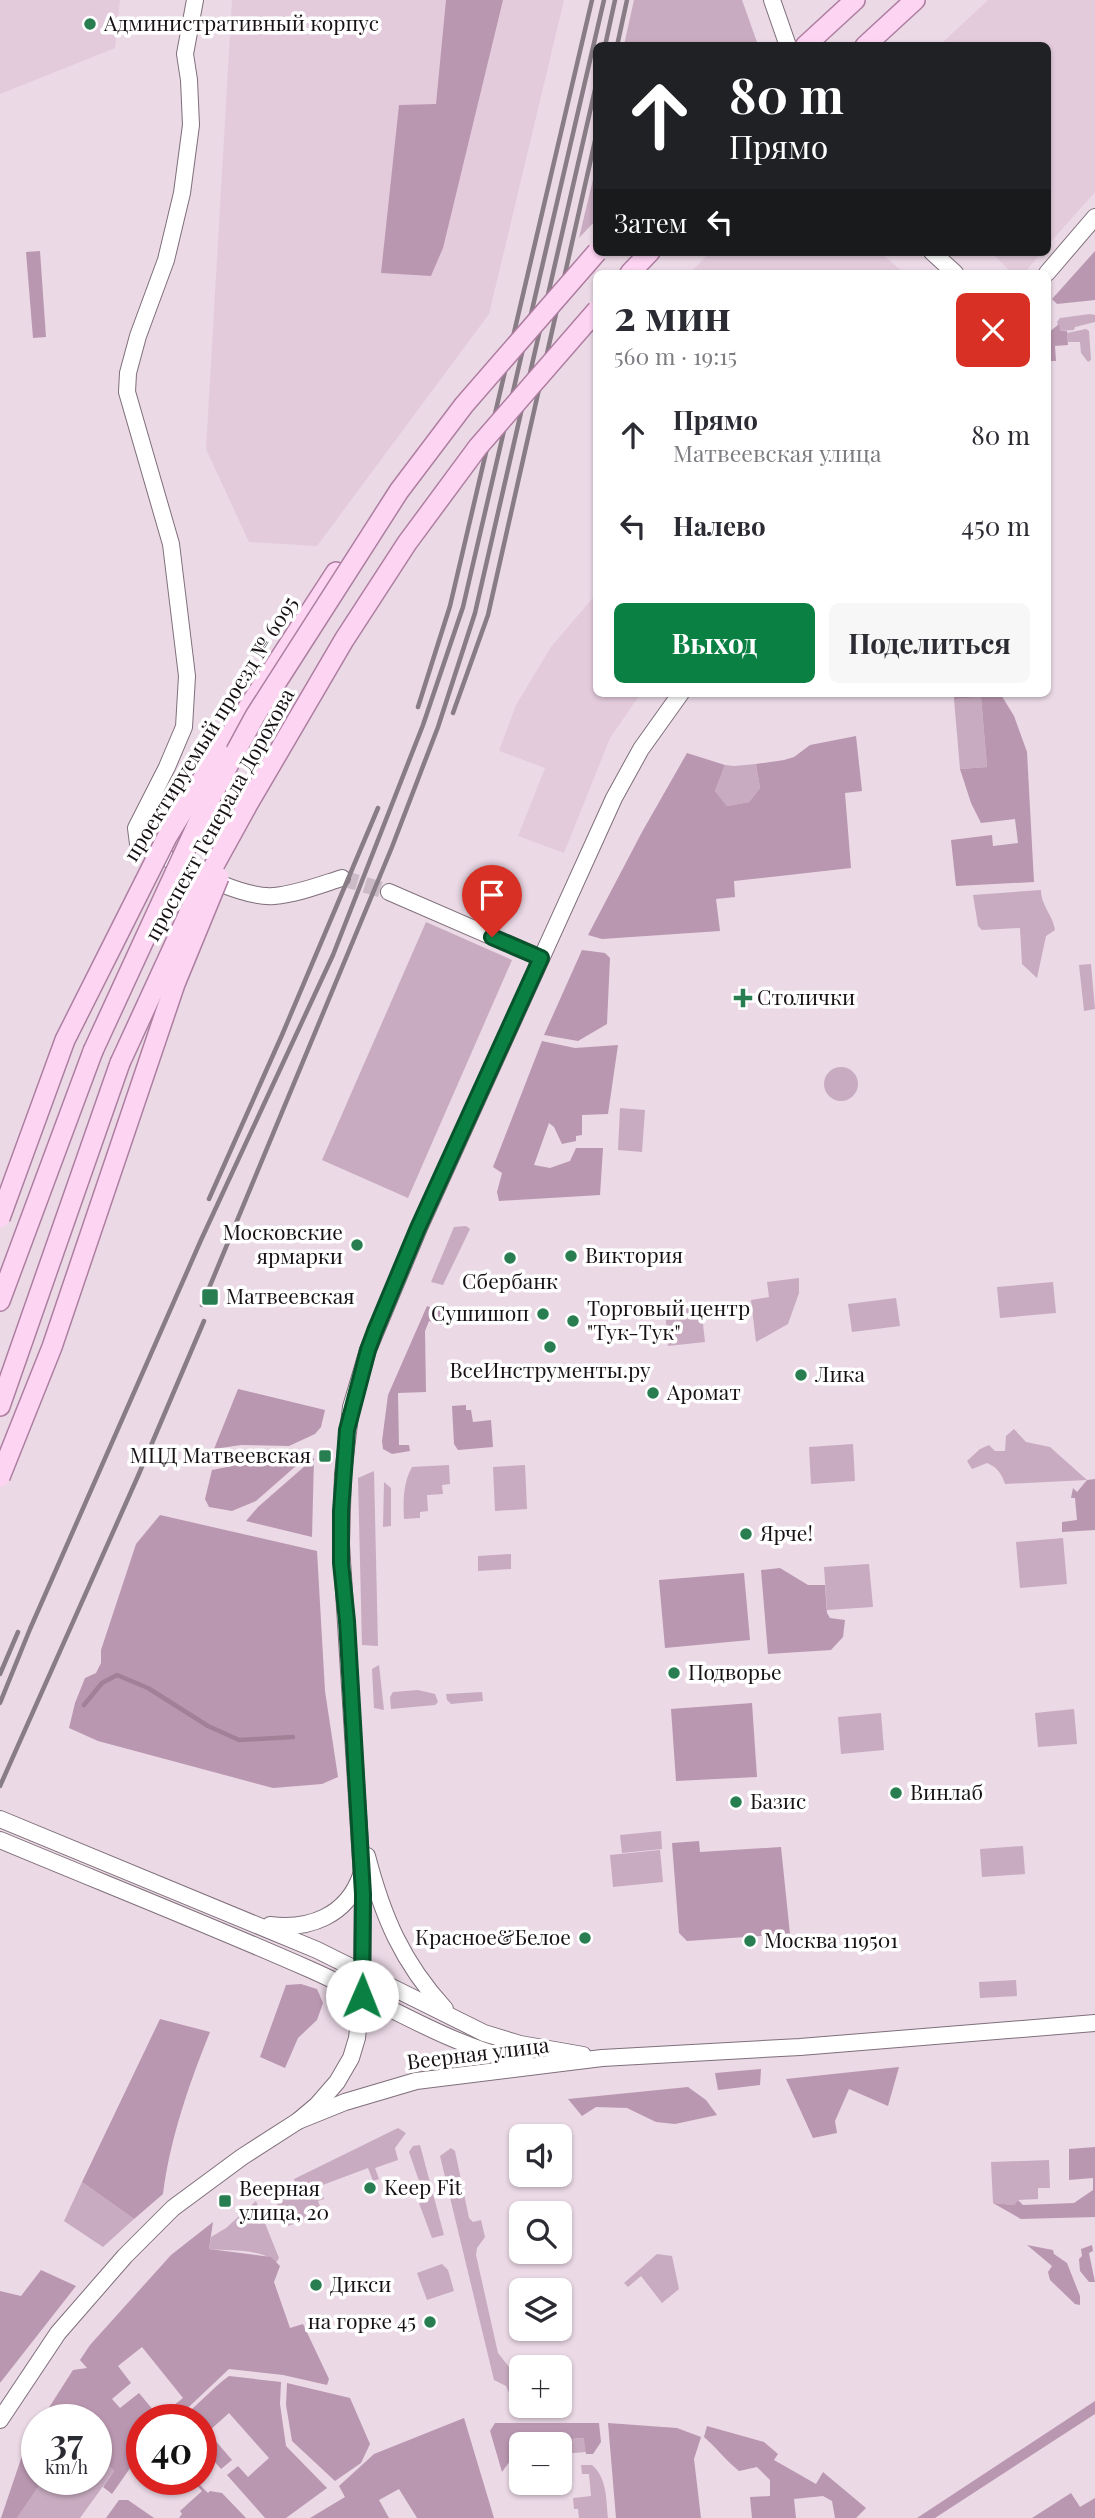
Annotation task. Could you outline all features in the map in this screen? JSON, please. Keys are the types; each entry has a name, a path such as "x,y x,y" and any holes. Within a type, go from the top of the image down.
{"main road":[{"path":"808,42 855,0"},
{"path":"868,42 915,0"},
{"name":"проспект Генерала Дорохова","path":"0,1301 93,1051 216,788 255,716 387,508 464,405 594,256"},
{"path":"633,270 646,256"},
{"name":"проспект Генерала Дорохова","path":"0,1406 120,1063 194,902 247,804 344,639 407,543 499,422 593,315"},
{"name":"проектируемый проезд № 6095","path":"0,1218 65,1040 167,837 226,740 338,570 387,508"},
{"path":"0,1477 52,1348 174,984 247,804"}],"street":[{"path":"195,0 185,54 191,125 181,193 166,260 138,335 128,373 127,392 171,544 187,676 184,727 136,828 138,844 240,891 271,896 304,890 342,878"},
{"path":"772,0 787,42"},
{"path":"1049,270 1095,218"},
{"path":"936,256 952,270"},
{"path":"298,2121 317,2105 337,2082 351,2058 357,2038 362,1996 359,1826 341,1544 343,1474 351,1407 368,1350 402,1266 541,958 631,765 678,697"},
{"path":"389,892 541,958"},
{"path":"0,1819 255,1924 363,1972 484,2033 558,2052 603,2058"},
{"path":"359,1826 388,1924 427,1990 454,2018"},
{"path":"0,1840 311,1970 438,2034 480,2051 544,2067"},
{"path":"255,1924 286,1927 315,1923 346,1901 357,1887 361,1873"},
{"name":"Веерная улица","path":"0,2420 58,2333 144,2236 173,2208 298,2121 345,2102 415,2081 603,2058 800,2047 1095,2023"}],"shaded area":[{"path":"0,0 120,0 115,48 0,94"},
{"path":"232,0 564,0 489,314 317,546 249,542 206,449"},
{"path":"446,0 503,0 443,248 431,276 381,273 399,105 436,104"},
{"path":"634,0 742,0 757,42 625,42"},
{"path":"988,0 1095,0 1095,192 1051,242 1051,42 943,42"},
{"path":"593,180 593,223 579,238"},
{"path":"40,251 46,337 33,338 26,252"},
{"path":"1095,251 1095,300 1057,304 1052,299"},
{"path":"706,256 885,256 901,270 693,270"},
{"path":"995,256 1039,256 1027,270 1009,270"},
{"path":"1095,315 1095,322 1075,327 1074,330 1060,331 1057,322 1060,318"},
{"path":"1059,324 1060,331 1067,331 1068,345 1055,346 1056,361 1051,361 1051,331"},
{"path":"1086,329 1089,331 1091,360 1088,362 1081,353 1080,342 1068,342 1067,333"},
{"path":"593,598 593,697 638,697 610,738 564,853 518,836 545,768 499,751 516,705 551,647"},
{"path":"981,697 987,767 960,769 954,699"},
{"path":"981,697 1002,697 1014,716 1027,752 1034,882 956,886 951,840 992,835 993,846 1018,843 1015,819 981,823 971,803 960,769 987,767"},
{"path":"856,736 862,791 845,793 851,868 734,881 735,897 716,899 720,931 602,939 588,935 687,753 725,765 715,791 727,806 749,802 760,788 756,764 794,757 810,745"},
{"path":"756,764 760,788 749,802 727,806 715,791 725,765"},
{"path":"1041,890 1055,930 1046,936 1037,978 1022,964 1020,928 982,930 978,926 973,895"},
{"path":"426,922 512,960 408,1198 322,1160"},
{"path":"582,950 605,953 610,958 607,1024 578,1041 544,1035"},
{"path":"1091,964 1095,1009 1084,1011 1079,965"},
{"path":"542,1041 575,1048 618,1045 608,1114 582,1115 582,1135 576,1136 576,1141 562,1144 554,1127 549,1123 534,1165 550,1168 570,1161 576,1148 603,1148 600,1195 499,1201 497,1192 502,1173 493,1167"},
{"path":"841,1067 853,1072 858,1084 853,1096 841,1101 829,1096 824,1084 829,1072"},
{"path":"620,1108 645,1110 642,1152 618,1150"},
{"path":"466,1226 470,1229 443,1285 431,1282 454,1227"},
{"path":"799,1278 799,1293 788,1324 756,1342 751,1300 769,1297 767,1282"},
{"path":"1053,1282 1056,1313 1000,1318 997,1287"},
{"path":"896,1298 900,1326 852,1332 848,1304"},
{"path":"427,1306 445,1313 441,1325 429,1321 425,1331 426,1392 398,1393 399,1445 409,1445 410,1451 392,1454 383,1449 382,1441 388,1395"},
{"path":"701,1307 705,1342 668,1346 665,1310"},
{"path":"238,1389 325,1410 321,1427 315,1434 289,1446 241,1445 214,1449"},
{"path":"466,1405 466,1410 471,1410 473,1422 491,1420 493,1447 458,1450 454,1444 452,1406"},
{"path":"1014,1429 1026,1442 1050,1447 1087,1480 1005,1484 999,1471 987,1463 972,1469 967,1461 980,1449 989,1445 995,1451 1005,1451 1006,1436"},
{"path":"853,1444 855,1481 811,1484 809,1447"},
{"path":"314,1458 312,1537 246,1521 258,1507"},
{"path":"300,1459 297,1465 256,1501 232,1511 209,1507 205,1499 212,1470 257,1461"},
{"path":"449,1465 450,1484 442,1485 443,1494 427,1495 428,1511 420,1512 420,1518 404,1519 405,1486 412,1467"},
{"path":"525,1465 527,1509 495,1511 493,1467"},
{"path":"374,1471 378,1646 362,1645 358,1478"},
{"path":"1095,1479 1095,1530 1062,1532 1062,1522 1077,1520 1075,1498 1071,1498 1073,1488 1077,1492 1087,1480"},
{"path":"384,1482 391,1488 391,1526 383,1527"},
{"path":"160,1515 317,1551 325,1691 338,1777 322,1784 273,1788 98,1741 69,1728 85,1678 96,1673 101,1663 101,1650 136,1544"},
{"path":"1063,1538 1067,1584 1020,1588 1016,1542"},
{"path":"511,1554 511,1569 478,1571 478,1556"},
{"path":"869,1564 873,1607 827,1610 824,1567"},
{"path":"780,1568 808,1585 825,1585 827,1613 830,1618 845,1620 843,1637 831,1650 768,1654 761,1570"},
{"path":"744,1573 750,1640 665,1648 659,1580"},
{"path":"379,1665 384,1710 374,1708 372,1669"},
{"path":"418,1690 435,1694 438,1702 435,1705 391,1709 390,1697 393,1692"},
{"path":"482,1692 483,1701 451,1704 446,1694"},
{"path":"752,1703 757,1777 676,1781 671,1709"},
{"path":"1074,1709 1077,1744 1038,1747 1035,1713"},
{"path":"881,1713 884,1750 841,1754 838,1717"},
{"path":"661,1831 662,1849 622,1853 620,1835"},
{"path":"699,1841 700,1852 781,1847 790,1934 687,1941 679,1933 672,1843"},
{"path":"1023,1846 1025,1874 982,1877 980,1849"},
{"path":"660,1850 663,1882 613,1887 610,1855"},
{"path":"1016,1980 1017,1996 980,1998 979,1982"},
{"path":"301,1984 317,1989 323,2003 317,2020 298,2038 285,2068 260,2057 286,1985"},
{"path":"160,2019 210,2032 181,2112 163,2194 134,2219 82,2182"},
{"path":"899,2067 888,2106 849,2089 835,2121 837,2133 813,2138 786,2079"},
{"path":"761,2069 760,2085 718,2090 715,2073"},
{"path":"688,2087 706,2100 717,2115 675,2124 656,2122 627,2108 596,2107 582,2116 568,2099"},
{"path":"398,2128 406,2133 395,2148 398,2160 375,2168 379,2179 373,2181 368,2168 320,2186 324,2199 318,2201 323,2214 285,2227 274,2195 295,2184 294,2179"},
{"path":"420,2145 444,2235 432,2238 419,2203 426,2201 409,2152 413,2146"},
{"path":"1095,2147 1095,2217 1021,2219 993,2203 1014,2205 1018,2200 1023,2205 1074,2203 1093,2190 1093,2178 1069,2180 1069,2149"},
{"path":"451,2148 455,2151 469,2218 473,2222 481,2220 485,2237 477,2248 476,2255 498,2353 509,2367 509,2393 506,2386 494,2380 440,2156"},
{"path":"1049,2160 1050,2188 1038,2188 1038,2199 1018,2200 1014,2205 993,2203 991,2162"},
{"path":"82,2182 134,2219 103,2247 64,2221"},
{"path":"256,2201 279,2258 276,2263 254,2253 209,2249 211,2237 226,2228"},
{"path":"213,2222 209,2249 271,2257 280,2266 274,2282 290,2328 303,2324 329,2379 327,2385 283,2375 229,2369 192,2404 175,2404 183,2398 142,2347 118,2366 131,2383 112,2399 120,2408 139,2393 148,2404 126,2404 126,2474 112,2494 112,2404 51,2404 73,2370 87,2368 80,2360 90,2345 171,2255"},
{"path":"1027,2245 1053,2250 1054,2254 1067,2263 1080,2296 1080,2305 1075,2304 1050,2280 1048,2272 1052,2266"},
{"path":"1092,2245 1093,2251 1089,2253 1095,2282 1089,2282 1080,2271 1079,2259 1082,2256 1081,2249"},
{"path":"657,2254 672,2256 679,2289 662,2303 641,2276 628,2287 624,2283"},
{"path":"442,2264 448,2270 454,2291 427,2300 417,2273"},
{"path":"41,2270 76,2286 0,2383 0,2291 21,2296"},
{"path":"229,2376 281,2382 280,2404 286,2446 327,2488 286,2518 265,2518 227,2475 238,2466 248,2477 269,2458 229,2413 217,2424 217,2404 197,2404"},
{"path":"287,2383 350,2398 370,2444 361,2463 335,2481 292,2441 286,2405"},
{"path":"1095,2401 1095,2414 935,2518 917,2518"},
{"path":"464,2418 494,2518 417,2518 399,2489 379,2500 389,2518 310,2518 345,2497 339,2486 374,2454"},
{"path":"495,2423 599,2423 601,2442 593,2454 586,2454 584,2438 572,2439 572,2432 509,2432 509,2462 502,2472 490,2431"},
{"path":"608,2423 677,2428 701,2437 694,2459 701,2518 616,2518"},
{"path":"707,2426 764,2442 778,2454 774,2460 816,2484 823,2472 866,2508 856,2518 835,2518 832,2501 823,2496 794,2499 796,2518 752,2518 750,2497 770,2496 770,2480 757,2467 739,2471 734,2467 704,2437"},
{"path":"585,2438 586,2452 572,2453 572,2439"},
{"path":"217,2442 232,2460 221,2469 217,2464"},
{"path":"21,2459 21,2495 33,2495 17,2518 1,2518"},
{"path":"581,2465 592,2465 601,2476 608,2518 579,2518 578,2509 574,2509 573,2498 591,2496 589,2474 582,2474"},
{"path":"217,2492 222,2493 246,2518 179,2518 182,2514 180,2511 198,2495 217,2495"},
{"path":"1071,2493 1080,2507 1095,2498 1095,2518 1032,2518"},
{"path":"33,2495 97,2495 80,2518 17,2518"},
{"path":"119,2500 128,2500 154,2518 106,2518"}],"waterway":[{"path":"84,1705 102,1683 117,1675 148,1688 208,1726 239,1740 293,1737"}],"tunnel":[{"path":"342,878 389,892"}],"railway":[{"path":"418,707 450,606 592,0"},
{"path":"594,42 604,0"},
{"path":"606,42 615,0"},
{"path":"618,42 627,0"},
{"path":"0,1703 201,1240 333,955 423,725 463,607 593,47"},
{"path":"202,1305 392,847 438,727 475,613 593,98"},
{"path":"453,713 488,615 593,150"},
{"path":"209,1199 378,808"},
{"path":"0,1786 204,1321"},
{"path":"0,1674 18,1632"}],"place":[{"name":"Административный корпус","path":"90,24"},
{"name":"Столички","path":"743,998"},
{"name":"Московские ярмарки","path":"357,1245"},
{"name":"Виктория","path":"571,1256"},
{"name":"Сбербанк","path":"510,1258"},
{"name":"Матвеевская","path":"210,1297"},
{"name":"Сушишоп","path":"543,1314"},
{"name":"Торговый центр \"Тук-Тук\"","path":"573,1321"},
{"name":"ВсеИнструменты.ру","path":"550,1347"},
{"name":"Лика","path":"801,1375"},
{"name":"Аромат","path":"653,1393"},
{"name":"МЦД Матвеевская","path":"325,1456"},
{"name":"Ярче!","path":"746,1534"},
{"name":"Подворье","path":"674,1673"},
{"name":"Винлаб","path":"896,1793"},
{"name":"Базис","path":"736,1802"},
{"name":"Красное&Белое","path":"585,1938"},
{"name":"Москва 119501","path":"750,1941"},
{"name":"Keep Fit","path":"370,2188"},
{"name":"Веерная улица, 20","path":"225,2201"},
{"name":"Дикси","path":"316,2285"},
{"name":"на горке 45","path":"430,2322"}],"route":[{"path":"362,1996 363,1894 347,1621 341,1563 341,1511 347,1430 351,1407 375,1331 418,1228 541,958 492,937"}]}
